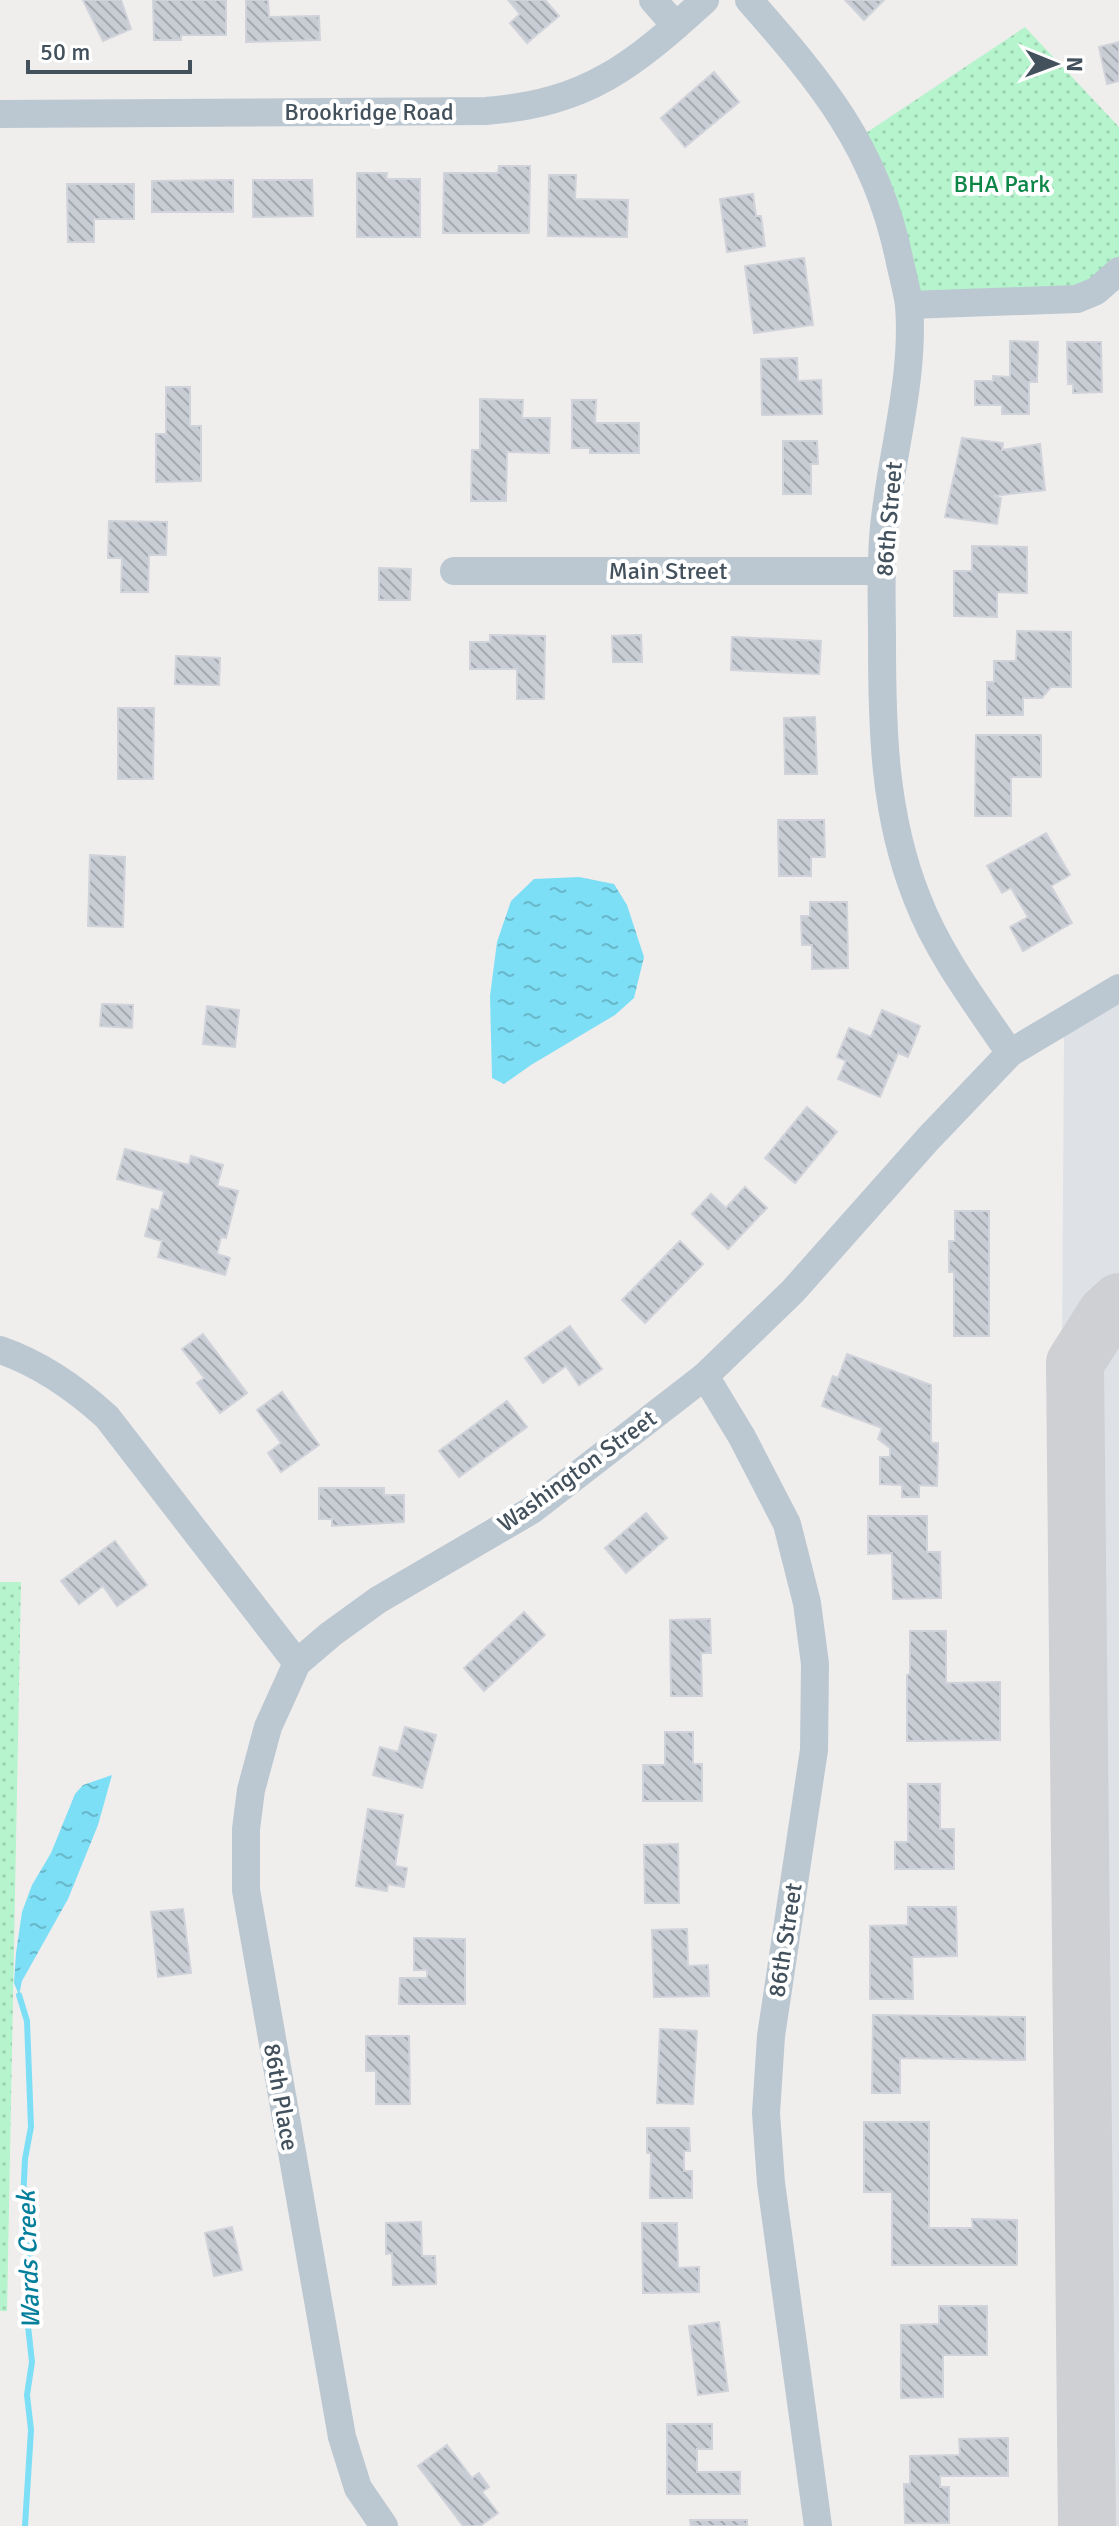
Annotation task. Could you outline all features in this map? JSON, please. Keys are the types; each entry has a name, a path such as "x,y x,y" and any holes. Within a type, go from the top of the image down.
{"street":[{"path":"653,0 676,26"},
{"name":"Brookridge Road","path":"0,114 523,108 554,101 615,74 705,0"},
{"name":"86th Street","path":"749,0 825,89 857,139 884,201 894,234 909,305 906,372 889,488 882,571 882,725 887,786 902,854 916,897 950,965 1010,1053"},
{"path":"909,305 1077,299 1096,291 1119,271"},
{"name":"Main Street","path":"454,571 882,571"},
{"name":"Washington Street","path":"297,1663 378,1600 532,1510 705,1376 793,1291 928,1139 1010,1053 1119,988"},
{"path":"0,1350 38,1365 85,1397 107,1417 297,1663"},
{"name":"86th Street","path":"705,1376 761,1471 787,1524 807,1603 815,1664 817,1702 814,1750 771,2036 766,2113 771,2183 818,2526"},
{"name":"86th Place","path":"297,1663 268,1727 251,1790 246,1829 246,1890 342,2437 358,2488 384,2526"}],"shaded area":[{"path":"1119,1002 1119,2526 1070,2526 1062,1344 1064,1035"}],"green space":[{"name":"BHA Park","path":"1025,27 1119,127 1119,271 1096,291 909,305 857,139"},
{"path":"0,1582 21,1582 7,2311 0,2311"}],"water":[{"path":"579,877 614,884 627,905 644,957 634,998 615,1015 504,1084 492,1078 490,996 497,942 511,901 534,879"},
{"path":"112,1775 98,1825 68,1899 22,1981 19,1995 14,1983 16,1953 22,1912 32,1885 51,1853 75,1794 83,1785"}],"building":[{"path":"83,0 121,0 131,29 103,41"},
{"path":"153,0 226,0 226,35 181,35 181,40 154,40"},
{"path":"246,0 268,0 269,17 319,16 320,40 246,42"},
{"path":"508,0 545,0 559,16 527,43 510,23 520,14"},
{"path":"845,0 884,0 864,20"},
{"path":"1119,42 1119,81 1107,84 1099,47"},
{"path":"714,72 739,102 685,147 661,118"},
{"path":"499,166 530,166 529,233 443,233 444,173 498,173"},
{"path":"357,173 387,173 386,179 420,179 420,237 357,237"},
{"path":"549,175 576,175 575,199 628,200 627,237 548,236"},
{"path":"233,180 233,212 152,212 152,181"},
{"path":"253,180 312,180 313,216 253,217"},
{"path":"67,184 134,184 134,219 94,219 94,242 68,242"},
{"path":"753,194 756,216 761,216 765,246 727,252 720,199"},
{"path":"804,258 813,325 754,333 745,266"},
{"path":"1010,341 1038,342 1037,382 1029,382 1029,414 1002,414 1002,405 975,405 975,381 993,381 993,376 1010,377"},
{"path":"1067,342 1101,342 1102,392 1073,393 1073,384 1068,384"},
{"path":"797,358 798,381 821,380 822,414 762,415 761,359"},
{"path":"166,387 190,387 190,426 201,426 201,481 156,482 156,434 166,434"},
{"path":"480,399 523,400 522,418 550,418 549,453 507,452 506,501 471,501 472,450 480,450"},
{"path":"572,400 596,400 595,423 639,423 639,453 590,453 590,448 572,448"},
{"path":"962,438 1003,443 1002,450 1040,444 1045,490 993,496 1001,498 997,524 945,517"},
{"path":"783,441 817,441 818,464 811,464 811,494 783,494"},
{"path":"109,521 167,522 166,555 149,555 148,592 121,592 122,558 108,558"},
{"path":"972,546 1027,547 1027,593 997,592 997,617 954,616 954,571 972,571"},
{"path":"379,568 411,569 410,600 379,600"},
{"path":"1017,631 1071,632 1071,687 1051,687 1042,698 1023,698 1023,715 987,715 987,682 994,682 994,661 1016,661"},
{"path":"490,635 545,636 544,699 517,699 517,669 470,669 470,642 490,642"},
{"path":"641,635 642,662 613,662 612,636"},
{"path":"732,637 821,641 819,674 731,670"},
{"path":"176,656 220,658 219,685 175,684"},
{"path":"118,708 154,708 153,779 118,779"},
{"path":"815,717 817,774 785,774 784,718"},
{"path":"976,735 1041,735 1041,777 1011,777 1011,816 975,816"},
{"path":"778,820 824,820 825,857 811,857 811,876 779,876"},
{"path":"1046,833 1070,875 1051,886 1072,923 1023,951 1010,927 1028,917 1011,888 1002,893 987,866"},
{"path":"90,855 125,857 123,927 88,926"},
{"path":"810,902 847,902 848,968 812,969 812,945 802,945 801,916 810,916"},
{"path":"102,1004 133,1005 132,1028 100,1026"},
{"path":"207,1006 239,1010 235,1047 203,1044"},
{"path":"882,1010 920,1026 908,1057 898,1053 880,1097 838,1079 846,1061 837,1057 849,1028 871,1037"},
{"path":"807,1107 837,1132 795,1183 765,1158"},
{"path":"125,1149 189,1165 191,1156 223,1165 217,1186 238,1191 226,1238 221,1237 217,1254 230,1258 225,1275 158,1257 162,1241 145,1236 152,1209 159,1211 164,1191 117,1179"},
{"path":"745,1187 767,1208 728,1249 692,1214 711,1194 726,1208"},
{"path":"955,1211 989,1211 989,1336 954,1336 954,1272 949,1272 949,1241 955,1241"},
{"path":"680,1241 703,1264 645,1323 622,1300"},
{"path":"570,1326 602,1369 579,1385 566,1366 543,1383 525,1358"},
{"path":"203,1334 247,1393 220,1413 197,1383 204,1378 182,1349"},
{"path":"847,1354 931,1385 931,1443 938,1443 937,1486 919,1485 919,1497 902,1497 902,1485 880,1484 880,1457 890,1457 890,1448 878,1439 882,1428 822,1406 833,1376 838,1378"},
{"path":"282,1392 319,1445 281,1472 268,1453 281,1443 257,1410"},
{"path":"507,1401 527,1427 459,1477 439,1451"},
{"path":"319,1488 384,1488 384,1495 404,1495 404,1522 332,1526 332,1519 319,1519"},
{"path":"646,1513 667,1538 626,1573 605,1548"},
{"path":"868,1516 927,1516 927,1552 940,1552 941,1598 893,1599 892,1553 868,1554"},
{"path":"115,1541 147,1585 117,1606 103,1586 79,1604 61,1581"},
{"path":"524,1612 545,1635 484,1691 464,1668"},
{"path":"710,1619 711,1653 701,1653 702,1696 671,1696 670,1620"},
{"path":"910,1631 946,1631 946,1683 1000,1682 1000,1740 907,1741"},
{"path":"405,1727 436,1735 422,1788 373,1775 380,1747 398,1752"},
{"path":"665,1732 693,1732 693,1764 702,1764 702,1801 643,1801 643,1765 665,1765"},
{"path":"908,1784 940,1784 940,1829 954,1829 954,1869 895,1869 895,1842 908,1842"},
{"path":"368,1809 403,1815 395,1866 407,1868 404,1887 388,1884 387,1891 356,1886"},
{"path":"678,1844 679,1903 645,1903 644,1845"},
{"path":"908,1907 956,1907 957,1956 912,1957 913,1999 870,1999 870,1926 908,1925"},
{"path":"183,1909 191,1973 158,1977 151,1912"},
{"path":"687,1929 688,1966 708,1965 709,1996 654,1997 652,1930"},
{"path":"414,1938 465,1939 465,2004 399,2004 400,1978 427,1978 427,1970 414,1970"},
{"path":"873,2015 1025,2017 1025,2060 900,2058 900,2093 872,2093"},
{"path":"660,2029 697,2031 693,2104 657,2103"},
{"path":"366,2036 409,2036 410,2104 376,2104 376,2071 366,2071"},
{"path":"864,2122 929,2122 929,2228 973,2228 972,2219 1017,2220 1017,2265 892,2265 892,2192 864,2192"},
{"path":"647,2128 689,2128 690,2151 684,2151 684,2171 692,2171 692,2198 650,2198 651,2153 647,2153"},
{"path":"421,2222 422,2256 435,2256 436,2284 393,2285 392,2253 386,2254 386,2223"},
{"path":"642,2223 677,2223 678,2268 699,2267 699,2292 643,2293"},
{"path":"232,2227 242,2270 214,2276 205,2233"},
{"path":"939,2306 987,2306 987,2355 943,2355 943,2397 901,2398 901,2325 939,2324"},
{"path":"719,2322 728,2391 698,2395 689,2326"},
{"path":"667,2424 712,2424 712,2449 697,2449 697,2472 740,2472 740,2494 667,2494"},
{"path":"1008,2438 1008,2476 940,2476 940,2487 949,2487 949,2523 905,2523 904,2484 910,2484 910,2456 960,2455 959,2439"},
{"path":"447,2445 472,2478 479,2473 489,2487 482,2492 498,2513 480,2526 463,2526 418,2466"},
{"path":"690,2520 747,2520 747,2526 691,2526"}],"waterway":[{"name":"Wards Creek","path":"19,1995 27,2021 31,2127 25,2159 23,2201 29,2245 27,2317 32,2362 27,2395 31,2430 25,2526"}],"taxiway":[{"path":"1087,2526 1075,1363 1106,1314 1119,1302"}]}
